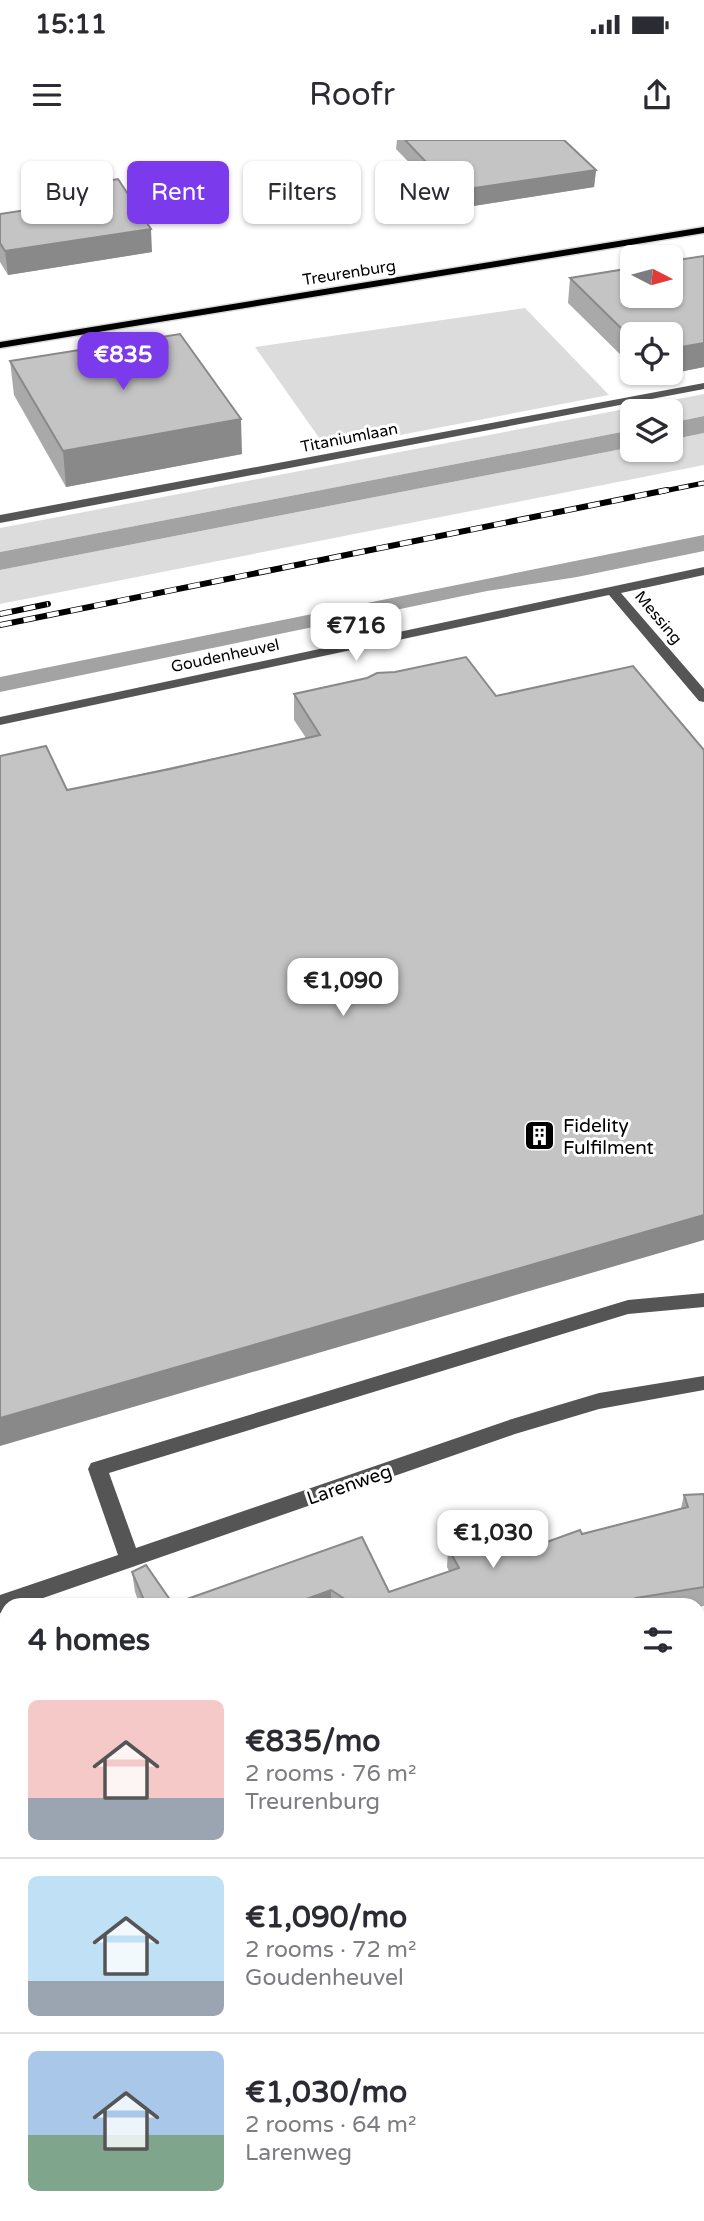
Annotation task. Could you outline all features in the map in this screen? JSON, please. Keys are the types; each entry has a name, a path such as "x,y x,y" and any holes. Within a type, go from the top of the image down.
{"main road":[{"name":"Treurenburg","path":"0,345 704,230"}],"street":[{"name":"Titaniumlaan","path":"0,519 704,386"},
{"name":"Goudenheuvel","path":"0,721 704,571"},
{"name":"Messing","path":"614,591 704,698"},
{"path":"130,1559 98,1469 628,1307 704,1300"},
{"name":"Larenweg","path":"17,1598 524,1424 599,1401 704,1383"}],"shaded area":[{"path":"525,308 609,395 327,449 255,347"},
{"path":"704,394 704,416 683,420 683,399 678,399"},
{"path":"620,410 620,432 0,552 0,528"},
{"path":"704,416 704,433 683,437 683,420"},
{"path":"620,432 620,449 0,570 0,552"},
{"path":"704,433 704,465 0,604 0,570 620,449 620,462 683,462 683,437"},
{"path":"704,535 704,551 577,577 487,591 0,692 0,677"}],"building":[{"path":"405,140 564,140 596,170 474,188 474,161 425,161"},
{"path":"118,179 127,193 127,224 148,224 151,229 5,251 0,243 0,214 21,211 21,224 113,224 113,180"},
{"path":"704,256 704,343 683,347 683,322 620,322 620,327 570,278 620,270 620,308 683,308 683,259"},
{"path":"180,334 241,419 63,451 10,361"},
{"path":"466,657 496,696 633,666 704,750 704,1215 0,1418 0,756 46,746 67,790 170,769 320,735 294,694 367,678 377,673 395,672"},
{"path":"704,1494 704,1587 636,1598 343,1598 331,1590 309,1598 190,1598 362,1537 389,1592 459,1568 448,1548 505,1528 519,1552 580,1530 582,1534 688,1507 684,1495"},
{"path":"146,1565 169,1598 143,1598 132,1572"}],"railway":[{"path":"659,492 704,483"},
{"path":"0,625 667,490"},
{"path":"0,614 48,604"}],"place":[{"name":"Fidelity Fulfilment","path":"540,1136"}]}
